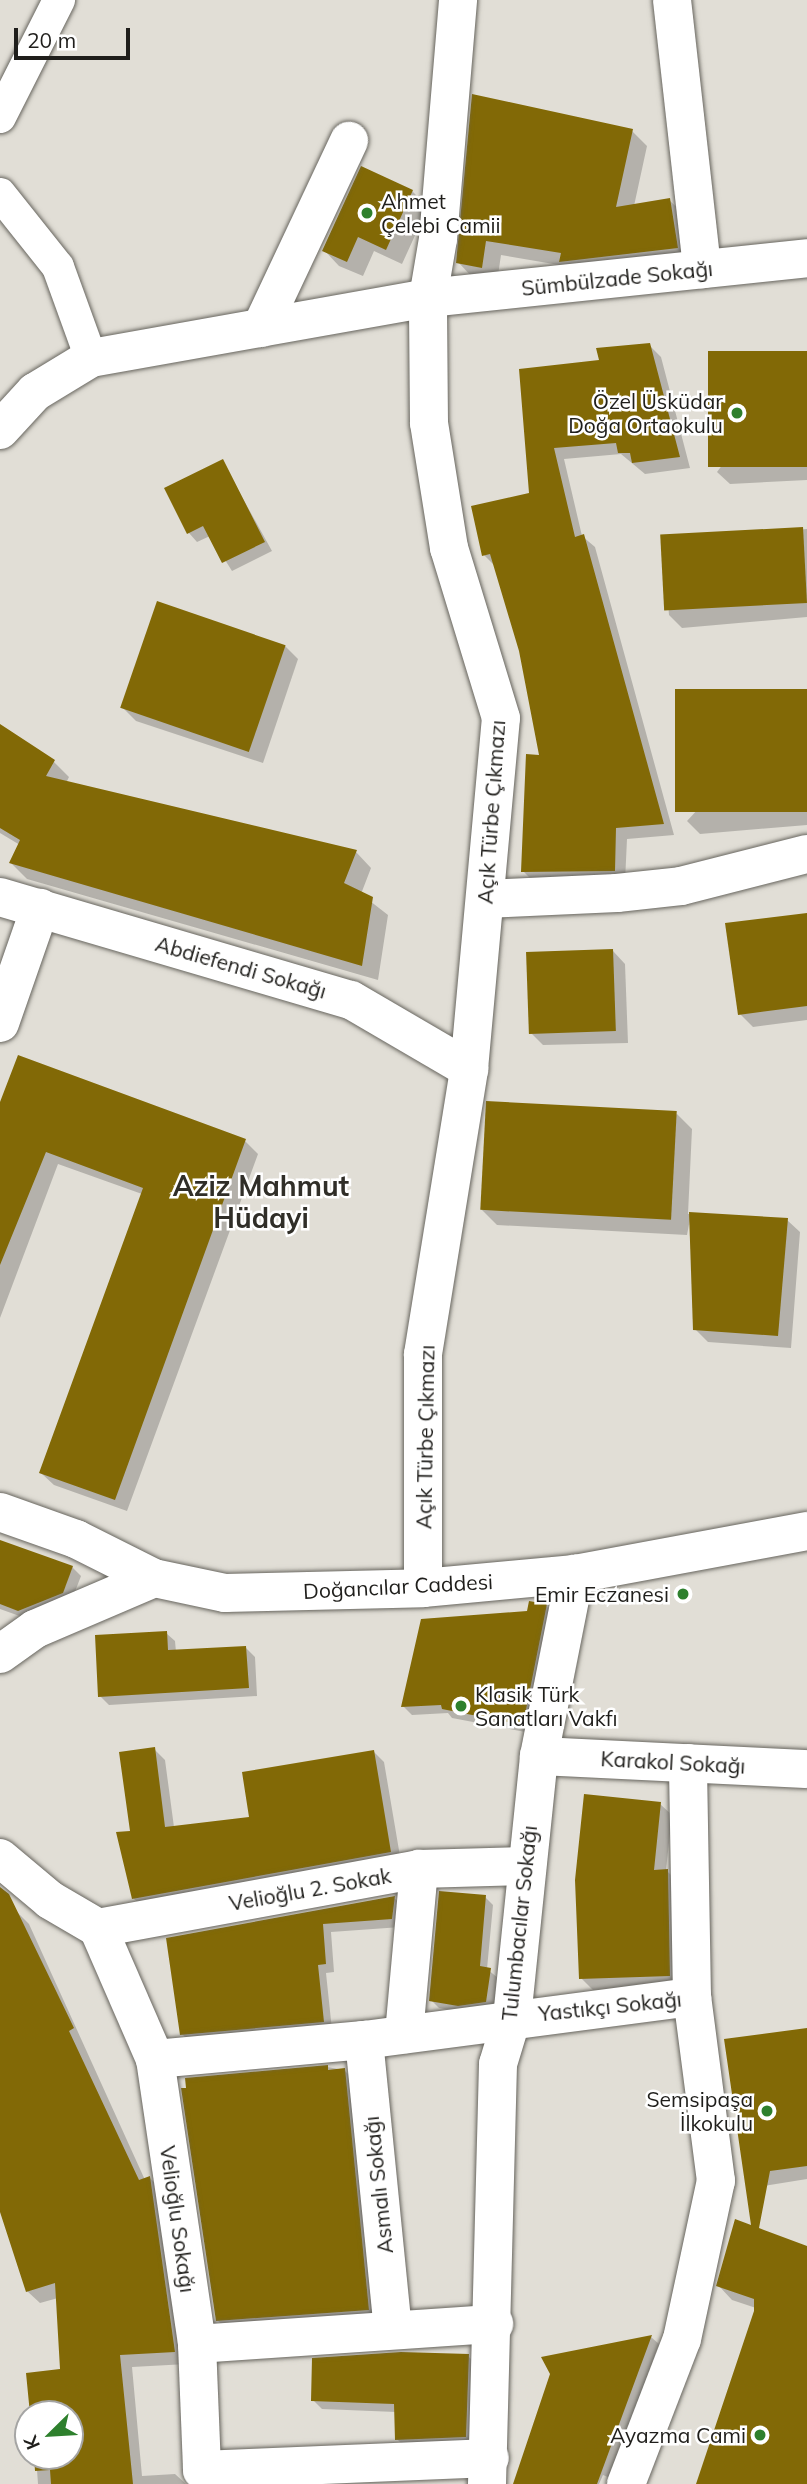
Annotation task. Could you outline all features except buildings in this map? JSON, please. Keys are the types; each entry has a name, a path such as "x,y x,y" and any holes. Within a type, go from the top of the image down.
{"street":[{"path":"0,117 59,0"},
{"name":"Açık Türbe Çıkmazı","path":"423,1588 423,1354 469,1069 501,718 449,548 429,423 428,299 438,239 458,0"},
{"path":"672,0 702,269"},
{"path":"261,328 349,141"},
{"path":"0,194 58,267 90,358 35,392 0,430"},
{"name":"Sümbülzade Sokağı","path":"90,358 428,299 807,258"},
{"path":"485,899 617,894 681,886 807,854"},
{"name":"Abdiefendi Sokağı","path":"0,897 351,1000 469,1069"},
{"path":"0,1023 40,908"},
{"name":"Doğancılar Caddesi","path":"0,1513 76,1539 154,1578 225,1593 423,1588 575,1574 807,1531"},
{"name":"Tulumbacılar Sokağı","path":"488,2471 494,2324 498,2064 512,2018 525,1866 539,1756 575,1574"},
{"path":"0,1654 35,1629 154,1578"},
{"name":"Karakol Sokağı","path":"539,1756 807,1769"},
{"path":"626,2484 682,2339 716,2182 692,1997 688,1763"},
{"path":"0,1858 50,1899 98,1928"},
{"name":"Velioğlu 2. Sokak","path":"98,1928 419,1869 525,1866"},
{"path":"404,2034 419,1869"},
{"name":"Velioğlu Sokağı","path":"98,1928 155,2059 197,2344 202,2470 488,2471"},
{"name":"Yastıkçı Sokağı","path":"155,2059 364,2040 512,2018 692,1997"},
{"name":"Asmalı Sokağı","path":"364,2040 393,2330"},
{"path":"197,2344 494,2324"}],"place":[{"name":"Ahmet Çelebi Camii","path":"367,213"},
{"name":"Özel Üsküdar Doğa Ortaokulu","path":"737,413"},
{"name":"Emir Eczanesi","path":"683,1594"},
{"name":"Klasik Türk Sanatları Vakfı","path":"461,1706"},
{"name":"Semsipaşa İlkokulu","path":"767,2111"},
{"name":"Ayazma Cami","path":"760,2435"}],"district":[{"name":"Aziz Mahmut Hüdayi","path":"261,1202"}]}
